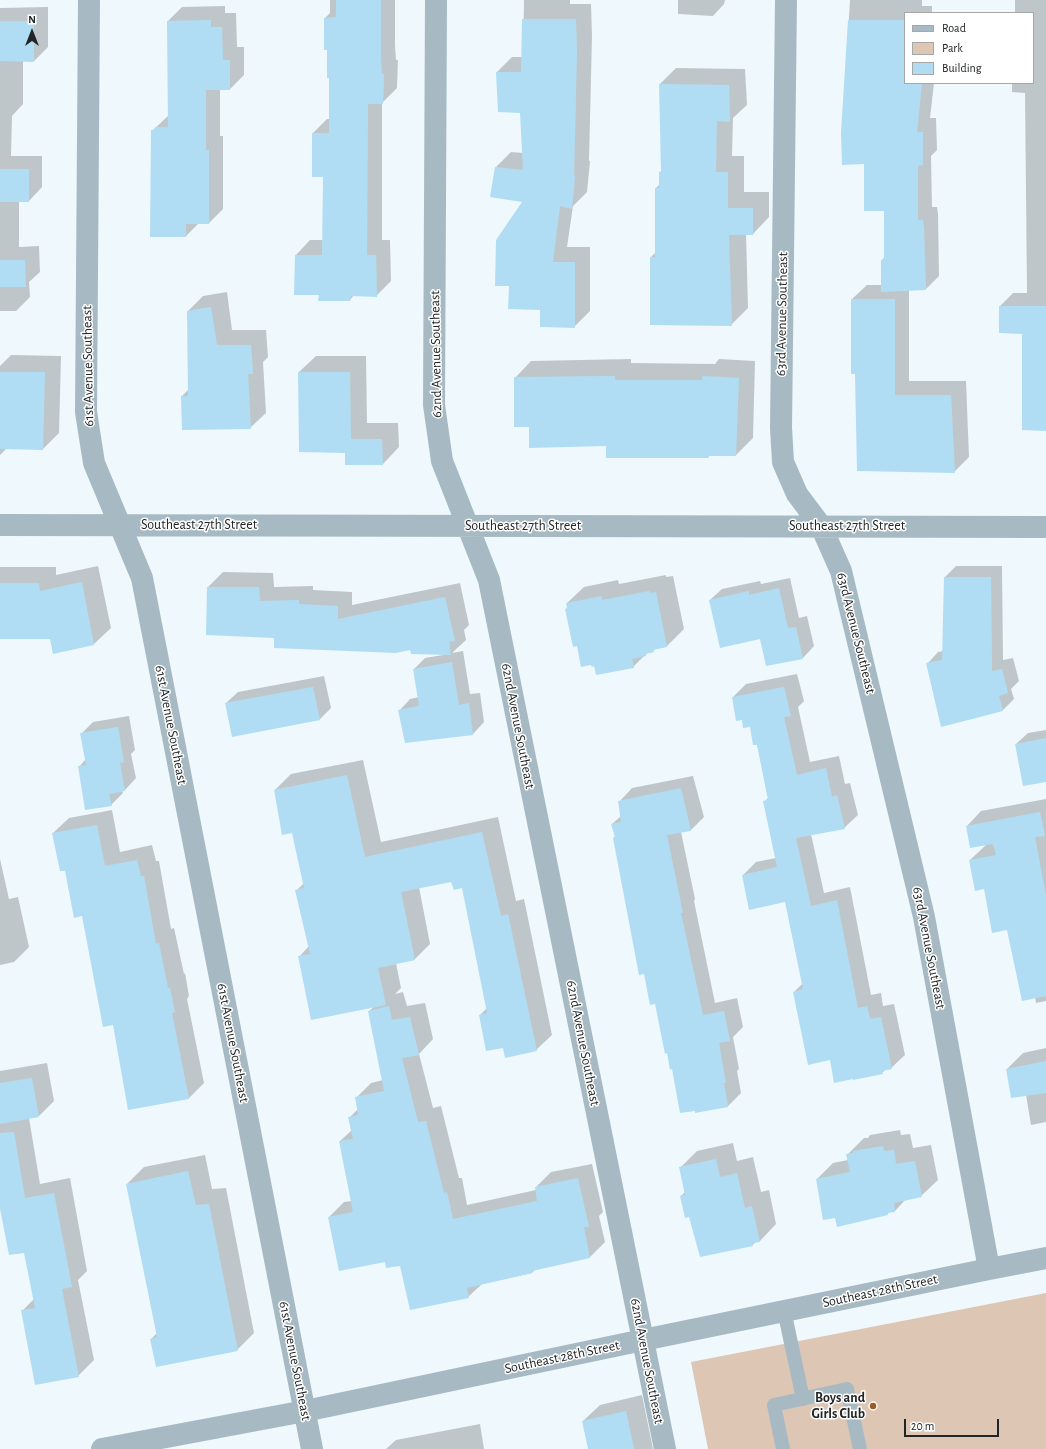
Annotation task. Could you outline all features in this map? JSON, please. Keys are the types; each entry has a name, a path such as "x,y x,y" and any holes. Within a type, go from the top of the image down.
{"street":[{"name":"61st Avenue Southeast","path":"89,0 86,412 94,463 142,578 312,1449"},
{"name":"62nd Avenue Southeast","path":"436,0 434,405 442,461 489,580 665,1449"},
{"name":"63rd Avenue Southeast","path":"786,0 781,428 783,462 797,494 821,526 841,571 924,916 989,1269"},
{"name":"Southeast 27th Street","path":"0,525 1046,527"},
{"name":"Southeast 28th Street","path":"102,1449 305,1412 784,1310 1046,1258"}],"lane":[{"path":"784,1310 803,1399"},
{"path":"784,1449 774,1405 847,1389 860,1449"}],"green space":[{"name":"Boys and Girls Club","path":"1046,1293 1046,1449 708,1449 691,1362"}],"building":[{"path":"336,0 381,0 381,60 382,74 384,74 383,104 368,104 367,255 376,255 377,297 351,296 350,301 318,301 319,295 294,295 295,255 322,255 323,177 312,177 312,133 329,133 329,78 327,78 327,50 324,50 324,18 336,17"},
{"path":"522,19 576,19 577,52 575,176 572,209 560,206 553,262 575,262 575,328 540,327 540,310 508,309 509,286 495,286 496,240 522,202 490,197 495,167 523,170 520,113 498,112 496,72 521,72"},
{"path":"211,20 211,27 222,27 223,60 230,60 230,90 206,90 206,150 209,150 209,224 186,224 186,237 150,237 151,130 155,130 155,127 168,127 167,21"},
{"path":"848,20 904,20 904,84 922,84 917,132 923,132 923,165 918,166 918,220 923,220 926,290 881,292 881,260 884,260 884,211 864,211 864,164 842,165 841,133"},
{"path":"0,21 34,21 34,62 0,61"},
{"path":"659,84 729,85 730,122 717,121 716,172 728,172 728,208 753,208 753,235 729,235 732,326 650,325 650,257 655,257 655,188 659,188 659,172 661,172"},
{"path":"0,169 29,169 29,202 0,202"},
{"path":"0,260 25,260 26,287 0,287"},
{"path":"851,299 895,299 895,395 951,395 955,473 857,471 855,374 851,374"},
{"path":"999,306 1046,306 1046,431 1022,430 1022,334 999,333"},
{"path":"211,307 217,345 251,345 253,374 248,374 251,429 182,430 181,396 188,396 187,311"},
{"path":"0,372 45,372 43,450 0,449"},
{"path":"298,372 350,372 351,439 382,439 383,465 345,465 345,453 299,452"},
{"path":"615,376 615,380 702,380 702,376 739,378 736,456 709,456 708,458 606,458 606,446 529,448 529,427 514,427 514,377"},
{"path":"944,577 991,577 992,671 1002,669 1008,693 999,696 1003,711 941,727 926,663 942,660"},
{"path":"82,582 94,645 53,654 50,639 0,639 0,583 39,583 40,591"},
{"path":"207,587 259,587 260,601 299,600 299,604 338,606 338,619 445,597 455,641 449,642 451,655 411,654 410,650 396,653 274,648 274,638 206,635"},
{"path":"779,588 788,628 796,627 803,659 766,666 760,639 720,648 709,600 749,591 749,595"},
{"path":"649,591 650,593 656,592 667,647 653,650 654,652 646,654 646,656 632,659 634,668 596,675 594,666 592,667 591,665 581,667 577,646 573,647 565,609 567,608 566,603 602,596 602,600"},
{"path":"452,662 459,705 469,703 473,735 405,743 398,710 419,706 413,669"},
{"path":"313,687 320,720 232,737 225,703"},
{"path":"784,687 791,716 784,717 797,775 826,768 832,797 837,795 845,829 796,838 811,906 837,900 858,1008 867,1006 870,1019 881,1017 892,1069 882,1071 883,1074 834,1083 830,1060 808,1065 793,992 803,989 785,902 749,910 742,875 777,867 763,801 768,800 757,745 753,745 750,727 743,728 742,720 736,721 732,697"},
{"path":"118,727 124,762 120,763 125,791 109,794 112,806 85,810 78,766 86,765 80,733"},
{"path":"1046,738 1046,782 1023,786 1015,744"},
{"path":"347,775 365,857 482,832 501,916 508,914 537,1051 505,1058 503,1048 486,1051 479,1015 487,1013 462,888 454,890 451,882 401,892 415,960 378,968 386,1005 311,1020 298,956 310,954 295,890 304,888 292,833 282,835 274,790"},
{"path":"681,788 691,831 667,835 683,913 681,913 703,1015 724,1011 730,1041 719,1043 726,1083 724,1083 728,1107 695,1113 695,1111 680,1113 672,1069 670,1070 667,1053 665,1054 655,1004 650,1005 644,974 639,975 613,838 615,837 611,824 621,822 618,801"},
{"path":"1040,812 1045,836 1035,837 1046,896 1046,996 1022,1001 1007,930 992,933 984,889 975,891 969,860 996,855 993,844 970,848 966,826"},
{"path":"97,825 105,866 137,860 141,876 144,876 156,944 159,943 168,988 170,988 175,1012 172,1013 189,1099 128,1110 113,1025 103,1027 82,916 74,918 65,871 60,871 52,833"},
{"path":"389,1006 392,1020 410,1017 419,1055 402,1058 418,1122 426,1121 444,1193 447,1192 453,1219 537,1201 535,1187 578,1178 589,1227 584,1227 590,1258 467,1288 469,1298 410,1310 400,1266 386,1268 385,1262 339,1271 328,1217 353,1212 339,1141 353,1139 348,1117 358,1115 355,1097 384,1091 368,1011"},
{"path":"1046,1061 1046,1093 1011,1098 1006,1069"},
{"path":"32,1078 39,1117 0,1124 0,1083"},
{"path":"14,1132 25,1198 54,1193 72,1287 62,1289 79,1377 35,1385 21,1310 35,1308 24,1253 9,1255 0,1209 0,1133"},
{"path":"883,1146 884,1151 894,1150 896,1164 915,1161 922,1197 894,1203 895,1212 887,1213 888,1215 837,1227 835,1218 823,1220 816,1179 850,1172 846,1154 853,1153 853,1151"},
{"path":"716,1159 720,1177 737,1173 745,1208 752,1206 760,1242 752,1243 753,1246 700,1257 689,1217 685,1218 680,1196 685,1195 679,1167"},
{"path":"188,1171 196,1205 209,1204 238,1351 156,1367 150,1339 157,1337 126,1184"},
{"path":"626,1411 634,1449 588,1449 582,1421"}],"place":[{"name":"Boys and Girls Club","path":"873,1406"}]}
